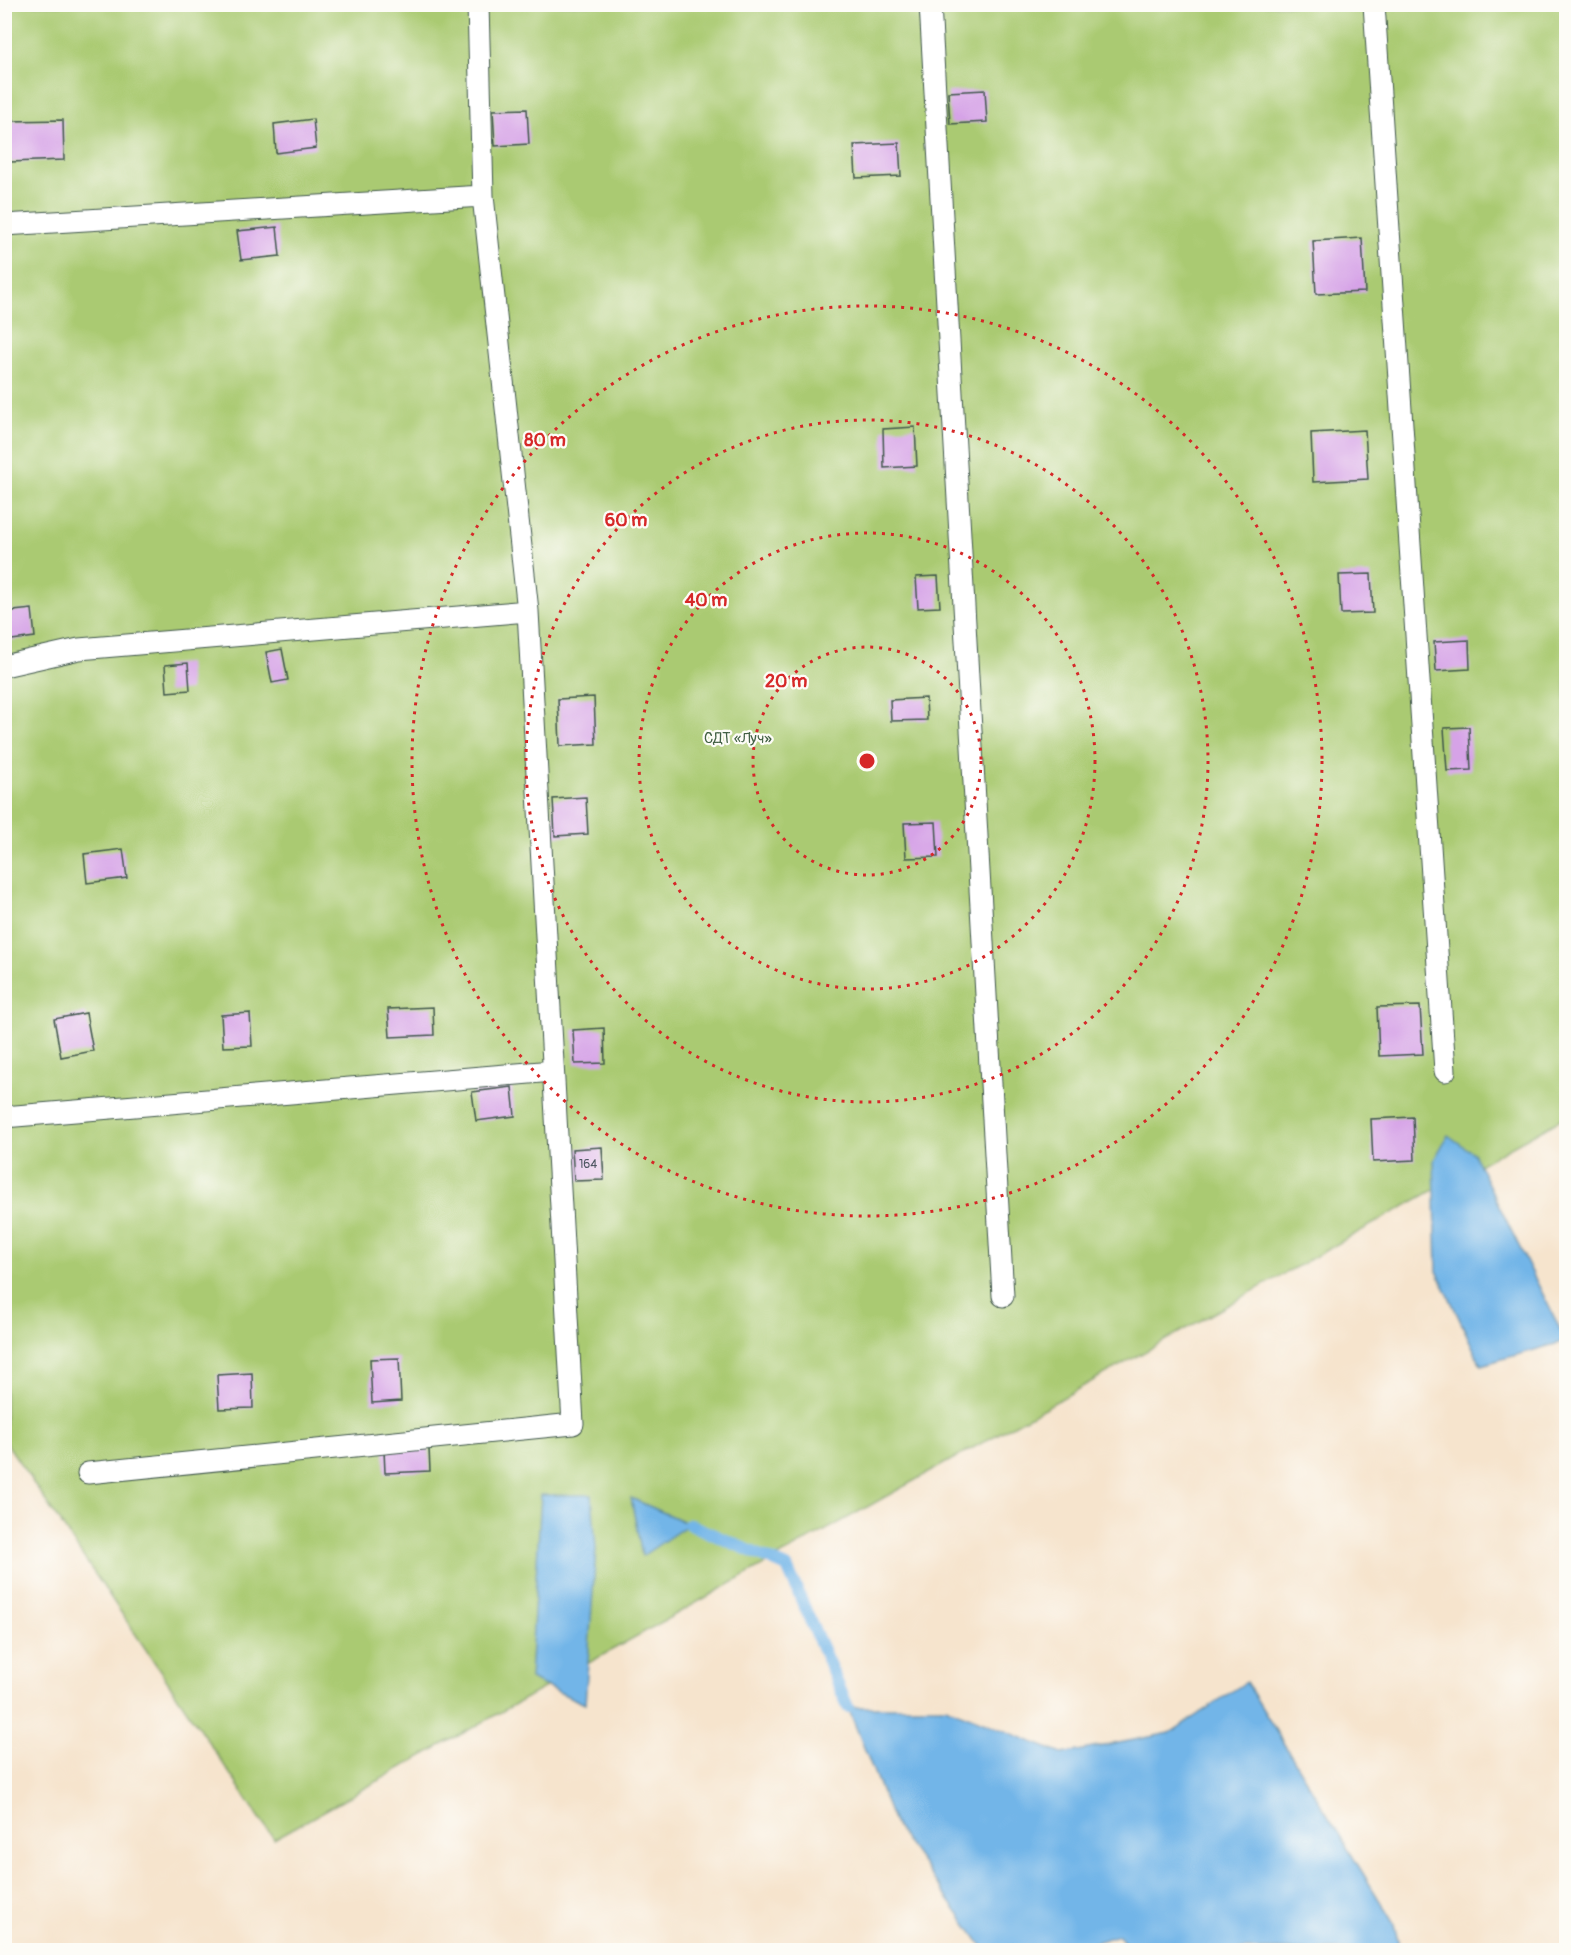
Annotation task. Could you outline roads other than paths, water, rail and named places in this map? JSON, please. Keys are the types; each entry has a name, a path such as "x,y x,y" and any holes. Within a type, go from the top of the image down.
{"lane":[{"path":"88,1473 573,1424 528,611 483,196 478,4"},
{"path":"930,4 1003,1296"},
{"path":"1374,4 1445,1071"},
{"path":"4,225 483,196"},
{"path":"4,666 79,649 528,611"},
{"path":"4,1117 554,1071"}],"water":[{"path":"1448,1135 1473,1153 1566,1341 1481,1365 1437,1271 1434,1160"},
{"path":"541,1495 592,1495 596,1549 585,1704 530,1679"},
{"path":"631,1498 689,1524 642,1556"},
{"path":"1246,1682 1394,1924 1400,1950 1129,1950 1119,1935 1070,1950 985,1950 895,1826 848,1707 946,1707 1062,1754 1170,1733"}],"waterway":[{"path":"689,1524 787,1567 848,1707"}],"park label":[{"name":"СДТ «Луч»","path":"738,738"}]}
